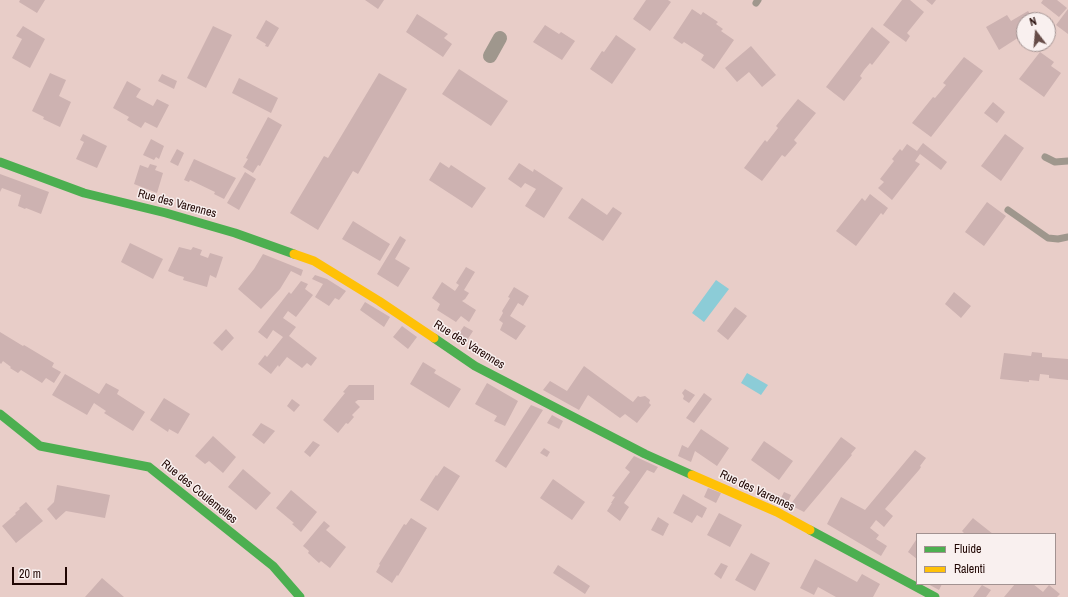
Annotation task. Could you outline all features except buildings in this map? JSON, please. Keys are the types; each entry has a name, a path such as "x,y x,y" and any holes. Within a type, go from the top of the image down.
{"street":[{"path":"490,56 500,38"},
{"name":"Rue des Varennes","path":"0,162 84,193 166,213 235,233 314,261 379,300 475,366 645,454 777,512 935,597"},
{"name":"Rue des Coulemelles","path":"0,414 40,446 149,466 273,566 300,597"}],"lane":[{"path":"1045,157 1054,162 1068,161"},
{"path":"1008,210 1048,238 1058,239 1068,237"}],"water":[{"path":"716,280 729,289 704,322 692,313"},
{"path":"747,373 768,385 761,395 741,383"}],"traffic: fast":[{"path":"0,162 84,193 166,213 235,233 294,254"},
{"path":"434,338 475,366 645,454 692,475"},
{"path":"0,414 40,446 149,467 273,566 300,597"},
{"path":"810,530 935,597"}],"traffic: slow":[{"path":"294,254 314,261 379,301 434,338"},
{"path":"692,475 777,512 810,530"}]}
